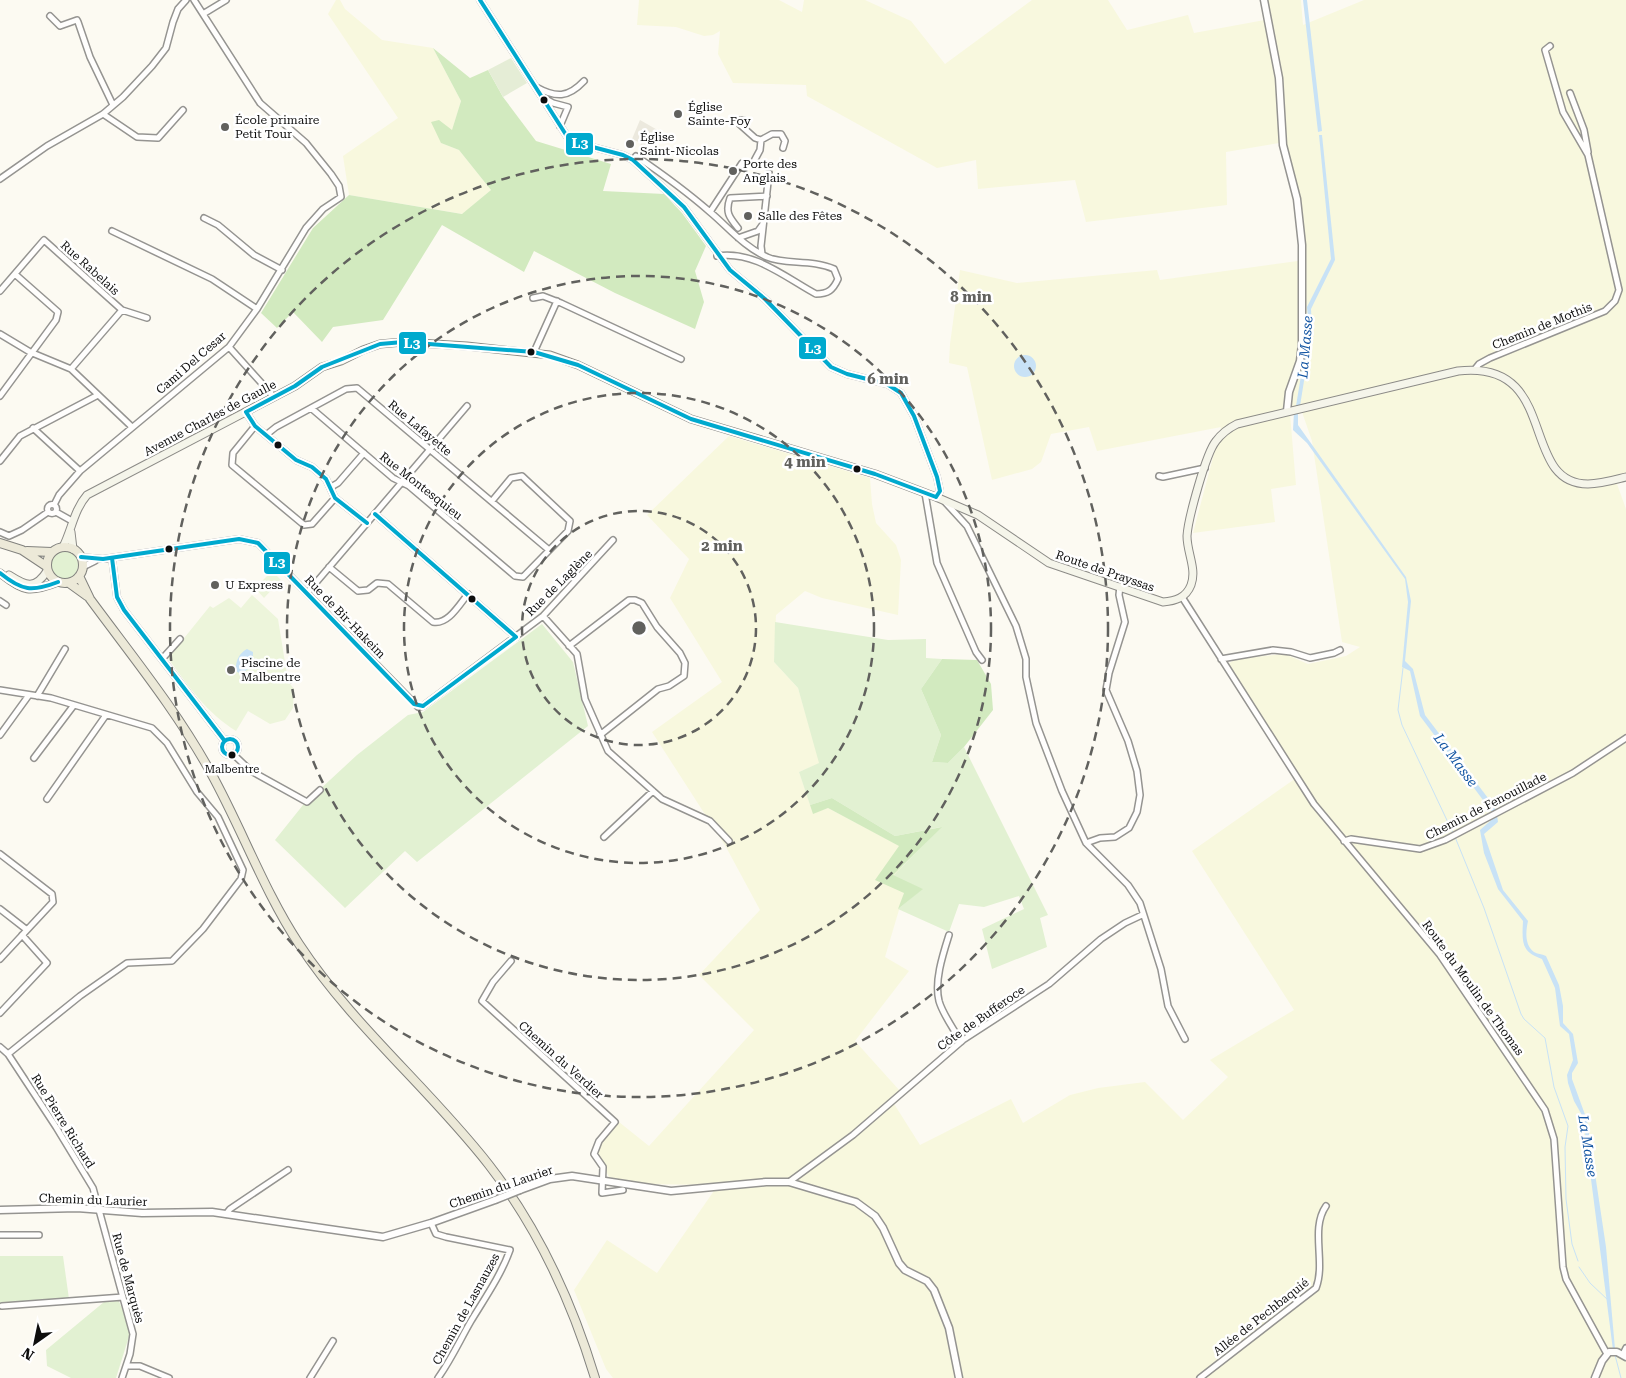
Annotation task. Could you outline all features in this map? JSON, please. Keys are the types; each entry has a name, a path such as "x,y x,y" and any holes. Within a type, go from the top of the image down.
{"main road":[{"name":"Route de Prayssas","path":"380,344 412,343 534,352 578,366 691,419 875,474 936,497 978,515 1049,563 1120,586 1154,600 1174,601 1182,597"},
{"name":"Avenue Charles de Gaulle","path":"63,547 80,503 87,495 295,386 322,367 380,344"},
{"path":"1182,597 1191,587 1193,580 1194,572 1187,536 1205,468 1215,442 1226,430 1237,424 1458,371 1475,369 1491,373 1518,390 1528,403 1543,449 1559,472 1570,480 1588,484 1626,477"},
{"name":"Avenue Charles de Gaulle","path":"70,532 73,549"},
{"path":"0,543 22,550 52,552 63,547 73,549 81,557 83,567 79,576 69,583"},
{"path":"22,550 47,569 58,582"},
{"path":"0,571 24,584 41,582 52,552"},
{"path":"0,571 20,588 27,590 58,582 69,583 90,599"},
{"path":"79,576 90,599 194,743 212,773 272,896 298,943 366,1031 446,1116 507,1189 539,1241 564,1292 581,1332 595,1378"}],"street":[{"path":"0,177 114,105 152,66 166,48 178,9 186,0"},
{"path":"194,0 203,14 226,0"},
{"path":"480,0 565,136 575,144 636,157 710,212 738,238 767,258 823,264 834,269 838,279 834,289 816,294 763,264 737,257 717,256"},
{"path":"1264,0 1279,78 1283,145 1297,199 1303,255 1302,344 1300,361 1289,392 1294,410"},
{"name":"Cami Del Cesar","path":"0,532 9,536 22,530 48,512 49,506 54,505 59,495 80,471 229,347 257,309 306,228 323,209 341,197 339,186 306,143 260,103 203,14"},
{"path":"50,16 60,26 77,20 90,56 114,105"},
{"name":"Chemin de Mothis","path":"1475,369 1479,364 1490,358 1605,311 1615,301 1619,290 1588,155 1563,112 1546,58 1545,50 1550,46"},
{"path":"535,87 547,94 561,96 571,93 584,81"},
{"path":"1570,93 1584,130 1588,155"},
{"path":"541,97 568,107 560,126"},
{"path":"102,114 137,137 158,138 183,110"},
{"path":"746,121 740,120 737,122 754,138 761,140 772,134 781,134 785,141 784,148"},
{"path":"710,212 742,163 753,163 760,150 761,140"},
{"path":"636,157 698,224 717,256 730,270 765,299 831,367 848,374 887,384 901,393 912,410 933,466 940,491 936,497"},
{"path":"762,254 769,173"},
{"path":"738,228 727,214 730,198 767,196"},
{"path":"204,218 218,225 254,254 282,270"},
{"path":"738,238 758,231 764,223"},
{"path":"112,231 212,279 257,309"},
{"name":"Rue Rabelais","path":"16,275 44,240 122,310 147,318"},
{"path":"0,292 16,275 58,312 56,320 30,352 0,396"},
{"path":"533,298 543,296 557,301 681,359"},
{"path":"534,352 557,301"},
{"name":"Rue Rabelais","path":"71,369 122,310"},
{"path":"0,334 30,352 71,369 132,427"},
{"path":"229,347 274,397"},
{"name":"Rue Lafayette","path":"266,434 346,389 356,388 549,550"},
{"path":"0,461 20,436 98,395"},
{"path":"308,592 467,406"},
{"name":"Rue Montesquieu","path":"312,408 394,478 402,482 515,576 520,578 526,575 549,550"},
{"path":"246,412 256,426 299,462 314,469 326,479 335,498 366,523"},
{"path":"256,426 233,452 232,466 304,525 312,524 335,498"},
{"path":"33,428 80,471"},
{"path":"331,487 338,483 364,453"},
{"path":"1159,476 1163,477 1205,468"},
{"path":"492,501 514,475 525,478 570,521 568,531 549,550"},
{"path":"924,493 937,563 976,652 982,660"},
{"path":"945,501 967,526 1016,626 1026,659 1026,677 1036,723 1069,808 1086,843 1128,886 1140,903 1142,915 1161,968 1168,1006 1186,1039"},
{"path":"54,505 56,512"},
{"path":"48,512 53,514 56,512 72,521"},
{"path":"375,514 516,636"},
{"name":"Rue de Bir-Hakeim","path":"81,557 112,558 238,539 258,543 308,592 414,704 423,706"},
{"name":"Rue de Laglène","path":"423,706 544,616 614,540"},
{"path":"112,558 117,597 224,740 222,750 228,755 237,751 237,743 231,738 224,740"},
{"name":"Rue de Bir-Hakeim","path":"83,567 102,559"},
{"path":"329,567 358,591 368,590 377,583 388,584 433,622 439,623 447,619 468,594"},
{"path":"1086,843 1100,838 1115,837 1129,828 1137,812 1140,795 1137,771 1128,741 1106,690 1109,673 1125,622 1118,595 1120,586"},
{"name":"Route du Moulin de Thomas","path":"1182,597 1299,782 1327,822 1440,955 1545,1110 1554,1138 1562,1267 1566,1279 1619,1352"},
{"path":"569,646 628,600 635,600 646,609 657,627 680,653 685,663 684,676 669,686 658,689 600,735"},
{"path":"0,601 6,605"},
{"path":"544,616 576,654 580,665 585,699 600,735 614,758 652,791 672,804 710,821 729,841"},
{"path":"162,659 180,638"},
{"path":"37,696 65,650"},
{"path":"1221,660 1273,650 1291,652 1310,658 1340,650"},
{"path":"0,690 74,705 152,728 162,736 197,792 218,817 243,870 241,879 203,929 172,961 127,963 80,996 8,1054"},
{"path":"0,735 29,695"},
{"path":"34,758 74,705"},
{"path":"47,799 106,715"},
{"name":"Chemin de Fenouillade","path":"1344,841 1351,839 1420,849 1444,840 1573,773 1626,738"},
{"path":"233,754 251,771 307,802 320,790"},
{"path":"604,837 652,791"},
{"path":"0,854 52,894 53,902 0,959"},
{"path":"0,909 27,930"},
{"name":"Côte de Bufferoce","path":"789,1182 853,1135 961,1042 1049,984 1101,939 1125,923 1142,915"},
{"path":"0,1013 47,963 22,935"},
{"path":"949,935 942,957 938,994 939,1002 961,1042"},
{"name":"Chemin du Verdier","path":"511,961 488,988 482,1001 615,1122 595,1147 594,1154 603,1167 602,1179"},
{"name":"Rue Pierre Richard","path":"0,1047 8,1054 56,1127 93,1188 101,1211"},
{"path":"226,1214 230,1209 288,1170"},
{"name":"Chemin du Laurier","path":"0,1210 77,1208 101,1211 212,1212 374,1237 394,1235 559,1178 578,1176 602,1179 634,1187 671,1191 766,1182 789,1182 856,1202 875,1216 883,1228 899,1263 905,1270 927,1281 934,1290 949,1328 959,1378"},
{"path":"602,1179 602,1193 623,1190"},
{"name":"Allée de Pechbaquié","path":"1200,1378 1316,1288 1321,1276 1319,1216 1326,1206"},
{"name":"Rue de Marquès","path":"101,1211 133,1334 127,1366 122,1378"},
{"name":"Chemin de Lasnauzes","path":"431,1223 436,1234 510,1250 502,1270 467,1328 451,1361 438,1378"},
{"path":"0,1235 39,1235"},
{"path":"2,1306 123,1297"},
{"path":"310,1378 333,1341"},
{"path":"1595,1378 1602,1361 1619,1352"},
{"path":"127,1366 140,1366 169,1378"}],"green space":[{"path":"336,0 340,0 345,9 382,40 433,48 461,101 452,131 441,143 459,150 491,190 463,214 349,195 343,156 398,118 328,14"},
{"path":"639,0 779,0 802,12 804,0 865,0 911,21 945,64 1032,0 1108,0 1127,30 1188,15 1194,33 1270,19 1267,0 1301,0 1303,25 1364,0 1626,0 1626,481 1617,484 1626,509 1626,1378 613,1378 606,1369 574,1290 607,1240 657,1273 718,1185 642,1184 609,1177 597,1154 600,1142 619,1122 649,1146 754,1030 699,975 760,910 726,847 652,732 722,682 670,598 689,559 647,515 729,436 870,478 876,523 896,545 901,560 898,615 822,598 805,591 776,615 774,662 798,688 820,763 799,772 813,813 828,808 900,846 904,893 885,957 909,971 855,1041 900,1091 891,1099 920,1145 1011,1099 1023,1123 1070,1095 1098,1088 1145,1082 1183,1120 1228,1077 1210,1060 1294,1010 1192,851 1299,776 1227,665 1235,659 1285,654 1308,664 1346,656 1360,647 1342,642 1312,441 1302,412 1290,414 1296,485 1271,489 1275,522 1193,533 1221,427 1097,451 1089,427 1051,434 1041,462 1032,469 992,480 967,367 949,363 960,270 1017,283 1157,270 1160,280 1305,260 1298,198 1285,142 1226,152 1227,205 1086,222 1075,180 978,189 976,160 937,168 807,96 806,85 733,83 718,54 720,31 713,35 704,36 676,27 637,25"},
{"path":"433,48 470,78 488,70 503,97 536,141 611,164 603,191 664,194 682,213 706,246 695,271 704,302 695,329 615,293 534,251 524,272 442,225 383,320 333,327 322,342 293,312 277,328 261,313 313,228 349,195 462,214 491,190 459,150 441,143 431,122 439,120 452,130 461,101"},
{"path":"511,58 527,83 503,97 488,70"},
{"path":"64,551 74,555 78,565 74,575 64,579 54,575 50,565 54,555"},
{"path":"272,571 281,580 264,598 255,588"},
{"name":"Piscine de Malbentre","path":"252,595 278,619 288,681 294,689 293,708 285,720 270,724 248,711 236,731 207,707 168,658 210,606 213,608 229,598 241,608"},
{"path":"775,622 888,640 926,639 926,658 942,659 921,689 941,735 932,762 948,763 964,747 1048,915 1040,918 1047,947 992,969 982,929 1024,909 1019,896 984,907 959,904 949,932 898,909 922,889 893,876 941,827 895,836 832,798 810,805 799,772 819,763 798,688 774,662"},
{"path":"542,624 573,662 588,726 417,862 405,851 345,908 275,840 303,805 357,755 408,715 423,712"},
{"path":"942,659 977,660 991,684 993,710 964,747 948,763 932,762 941,735 921,689"},
{"path":"832,798 895,836 942,827 893,875 923,889 898,909 904,893 875,880 899,846 828,808 813,814 810,805"},
{"path":"0,1256 63,1256 69,1299 0,1304"},
{"path":"118,1299 131,1330 116,1378 71,1378 47,1366 46,1350 104,1302"}],"shaded area":[{"path":"640,120 661,132 653,145 649,146 646,144 643,148 640,147 641,143 632,139"}],"water":[{"path":"1303,0 1307,0 1322,131 1318,132"},
{"path":"1319,135 1322,135 1335,260 1311,309 1312,331 1300,406 1296,406 1309,327 1307,307 1331,259"},
{"path":"1025,355 1033,358 1036,366 1033,374 1025,377 1017,374 1014,366 1017,358"},
{"path":"1298,411 1298,425 1406,577 1411,601 1405,661 1413,669 1425,715 1491,802 1496,810 1492,812 1420,716 1410,671 1402,667 1408,602 1405,579 1307,443 1293,430 1294,412"},
{"path":"247,649 253,652 251,663 246,671 239,673 236,671 237,661 240,655"},
{"path":"1497,815 1498,822 1484,834 1503,890 1528,921 1526,937 1531,949 1535,953 1546,956 1559,985 1563,1006 1563,1023 1573,1034 1578,1063 1572,1073 1572,1079 1587,1120 1606,1247 1615,1349 1613,1350 1583,1117 1574,1101 1568,1083 1567,1075 1573,1060 1569,1034 1560,1026 1555,988 1542,959 1526,949 1523,940 1523,921 1498,889 1484,853 1480,830"}],"waterway":[{"name":"La Masse","path":"1403,668 1398,710 1402,725 1453,833"},
{"name":"La Masse","path":"1455,837 1484,908 1521,1014 1545,1038 1554,1087 1568,1126 1565,1147 1566,1199 1572,1244 1578,1261"},
{"name":"La Masse","path":"1579,1267 1590,1283 1609,1301"},
{"name":"La Masse","path":"1615,1355 1621,1378"}],"transit line":[{"name":"L3","path":"480,0 570,141 623,155 633,160 684,207 730,270 765,299 831,367 847,374 887,384 901,393 914,416 937,477 940,491 936,497"},
{"name":"L3","path":"246,412 295,386 322,367 380,344 403,342 534,352 578,365 691,419 875,474 936,497"},
{"name":"L3","path":"246,412 255,426 296,460 312,467 326,479 335,498 367,523"},
{"name":"L3","path":"375,514 516,637"},
{"name":"L3","path":"81,557 103,559 239,539 258,543 414,704 423,706"},
{"name":"L3","path":"112,558 117,597 124,610 224,740"},
{"name":"L3","path":"0,573 15,583 28,588 41,587 58,582"},
{"name":"L3","path":"423,706 516,637"},
{"name":"L3","path":"227,739 233,739 238,744 238,747 236,753 227,755 222,750 222,744 227,739"}],"place":[{"name":"Église Sainte-Foy","path":"678,114"},
{"name":"École primaire Petit Tour","path":"225,127"},
{"name":"Église Saint-Nicolas","path":"630,144"},
{"name":"Porte des Anglais","path":"733,171"},
{"name":"Salle des Fêtes","path":"748,216"},
{"name":"U Express","path":"215,585"},
{"name":"Piscine de Malbentre","path":"231,670"},
{"name":"Malbentre","path":"232,755"}]}
